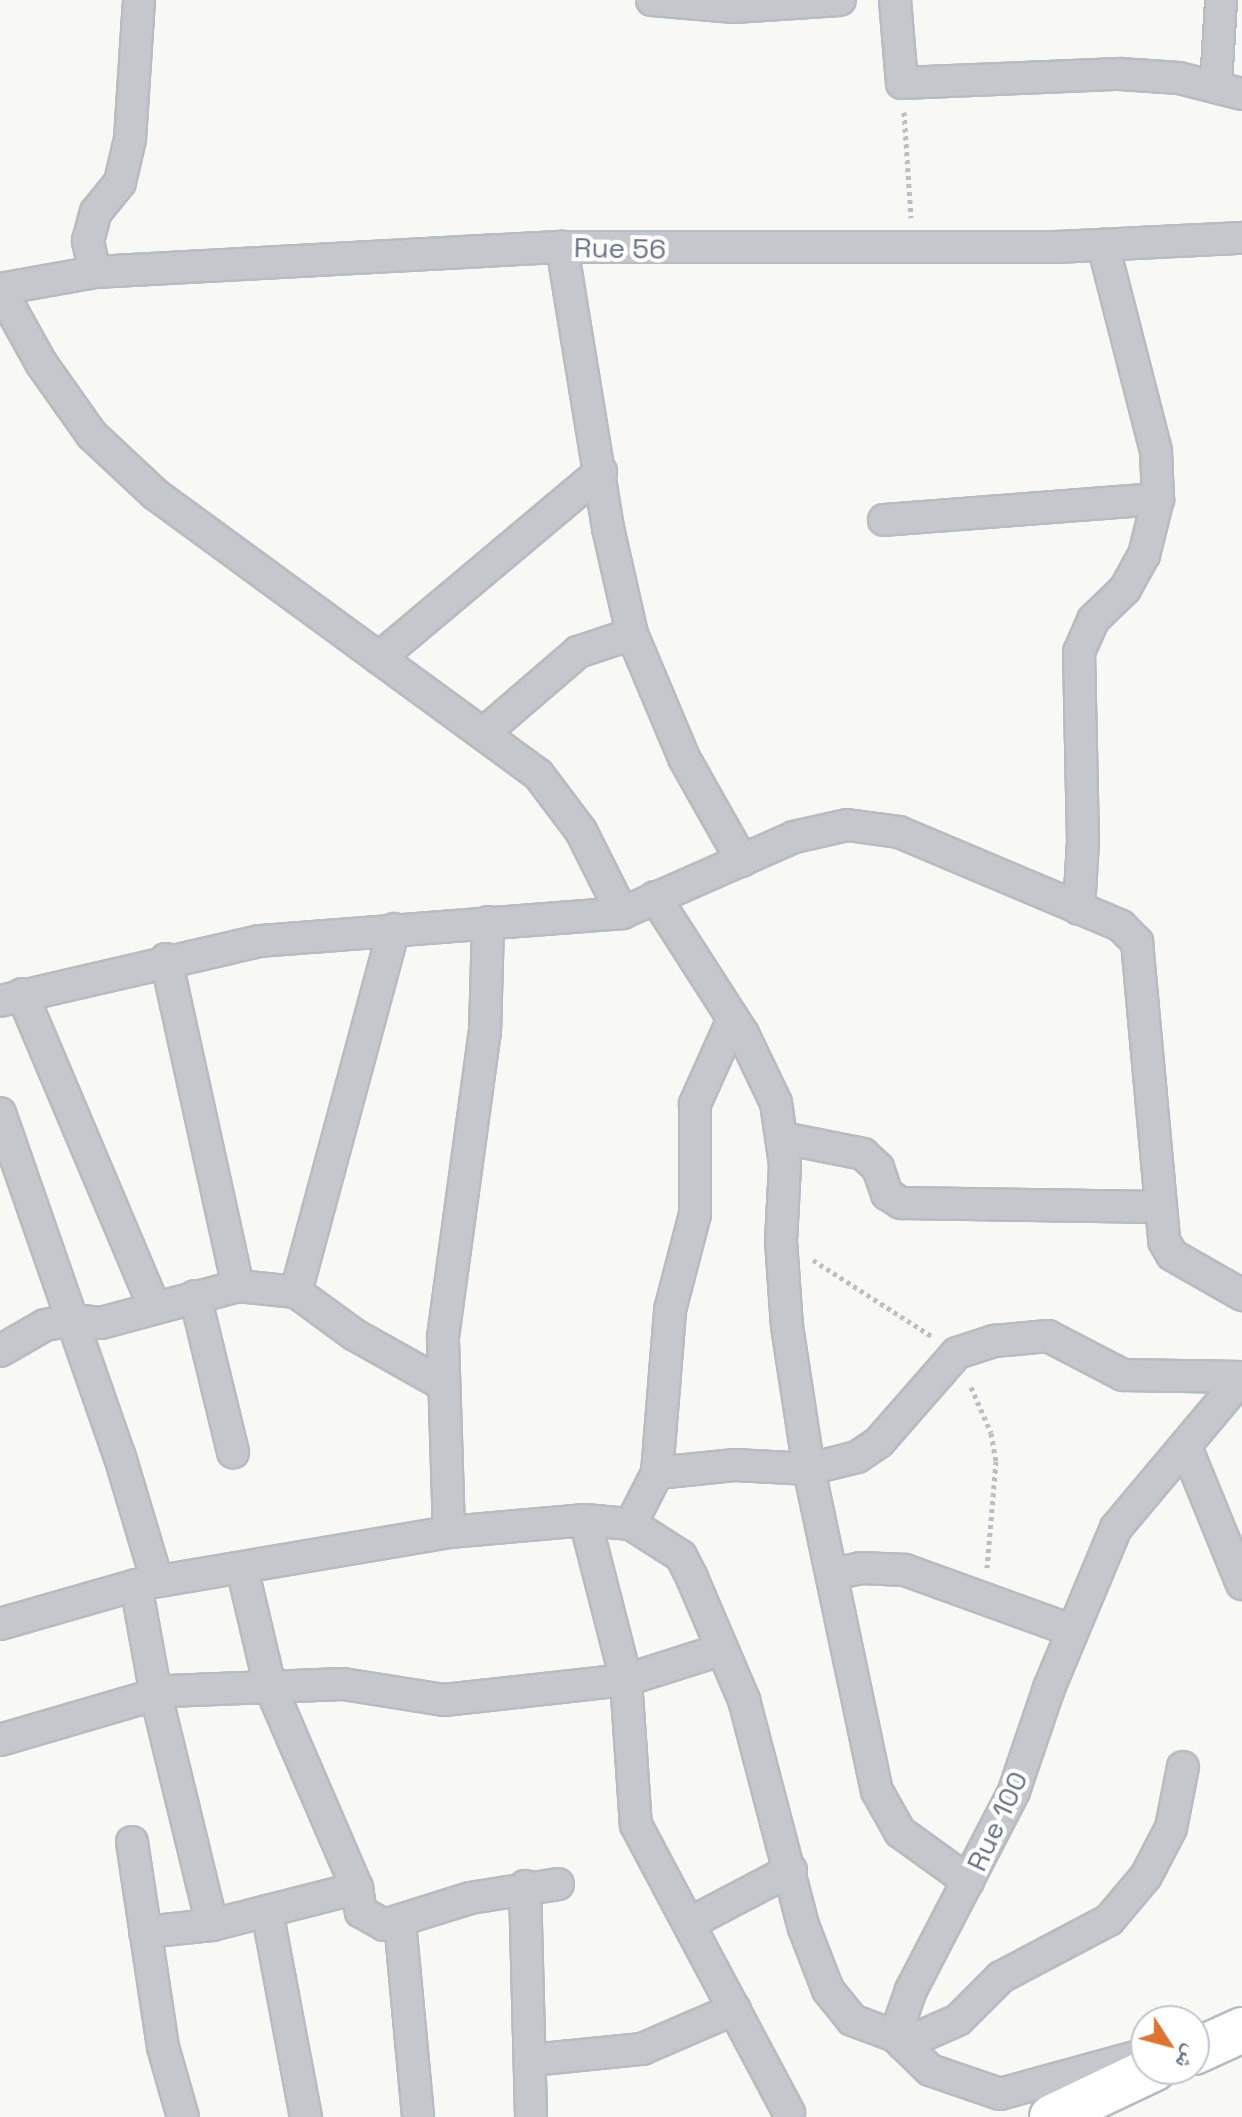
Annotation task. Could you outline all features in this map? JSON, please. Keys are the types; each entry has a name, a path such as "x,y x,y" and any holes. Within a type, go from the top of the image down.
{"street":[{"path":"95,272 88,241 96,212 120,182 130,139 139,0"},
{"path":"652,0 734,7 840,0"},
{"path":"895,0 902,83 1120,74 1229,90 1221,0"},
{"name":"Rue 56","path":"0,289 95,272 562,247 763,250 912,245 1103,245 1242,238"},
{"path":"1079,909 1083,842 1079,652 1093,620 1125,589 1144,555 1158,499 1156,451 1103,245"},
{"path":"562,247 632,634 684,758 742,861"},
{"path":"0,289 41,363 92,435 155,494 485,732 538,774 564,805 622,913"},
{"path":"379,658 601,472"},
{"path":"884,520 1158,499"},
{"path":"485,732 578,652 632,634"},
{"path":"154,1306 11,998 166,959 260,941 622,913 742,861 775,843 815,831 874,827 924,842 1121,926 1142,954 1159,1207 1167,1250 1242,1295"},
{"path":"655,897 733,1019 776,1103 783,1138 783,1277 809,1469 883,1808 900,1832 968,1881"},
{"path":"449,1532 444,1385 445,1301 485,1032 488,922"},
{"path":"296,1292 394,929"},
{"path":"166,959 238,1286"},
{"path":"631,1524 657,1473 670,1310 695,1214 694,1114 709,1063 733,1019"},
{"path":"0,1113 73,1320 147,1582 156,1695 212,1925"},
{"path":"783,1138 863,1154 878,1168 887,1194 901,1203 1159,1207"},
{"path":"0,1351 33,1329 73,1320 101,1323 154,1306 238,1286 296,1292 355,1335 444,1385"},
{"path":"195,1296 233,1452"},
{"path":"657,1473 735,1465 809,1469 857,1457 879,1442 957,1353 1016,1336 1058,1339 1123,1375 1242,1378"},
{"name":"Rue 100","path":"899,2040 911,1990 1014,1791 1071,1630 1116,1528 1242,1378"},
{"path":"1186,1447 1232,1526 1242,1584"},
{"path":"0,1624 147,1582 449,1532 585,1520 631,1524 681,1556 744,1700 804,1928 833,2000 860,2026 899,2040 942,2076 1000,2094 1130,2058"},
{"path":"585,1520 626,1680 636,1825 789,2113"},
{"path":"833,1574 876,1567 905,1570 1071,1630"},
{"path":"242,1568 270,1686 357,1888 366,1919 384,1925 525,1886 558,1884"},
{"path":"0,1740 156,1695 240,1684 343,1684 444,1700 626,1680 720,1650"},
{"path":"899,2040 958,2020 1001,1977 1109,1920 1146,1876 1171,1828 1183,1767"},
{"path":"132,1842 163,2047 183,2117"},
{"path":"690,1923 791,1870"},
{"path":"525,1886 531,2117"},
{"path":"145,1932 212,1925 357,1888"},
{"path":"267,1911 306,2117"},
{"path":"400,1922 418,2117"},
{"path":"531,2060 642,2049 735,2009"},
{"path":"1052,2117 1130,2080"}],"path":[{"path":"902,83 912,245"}]}
